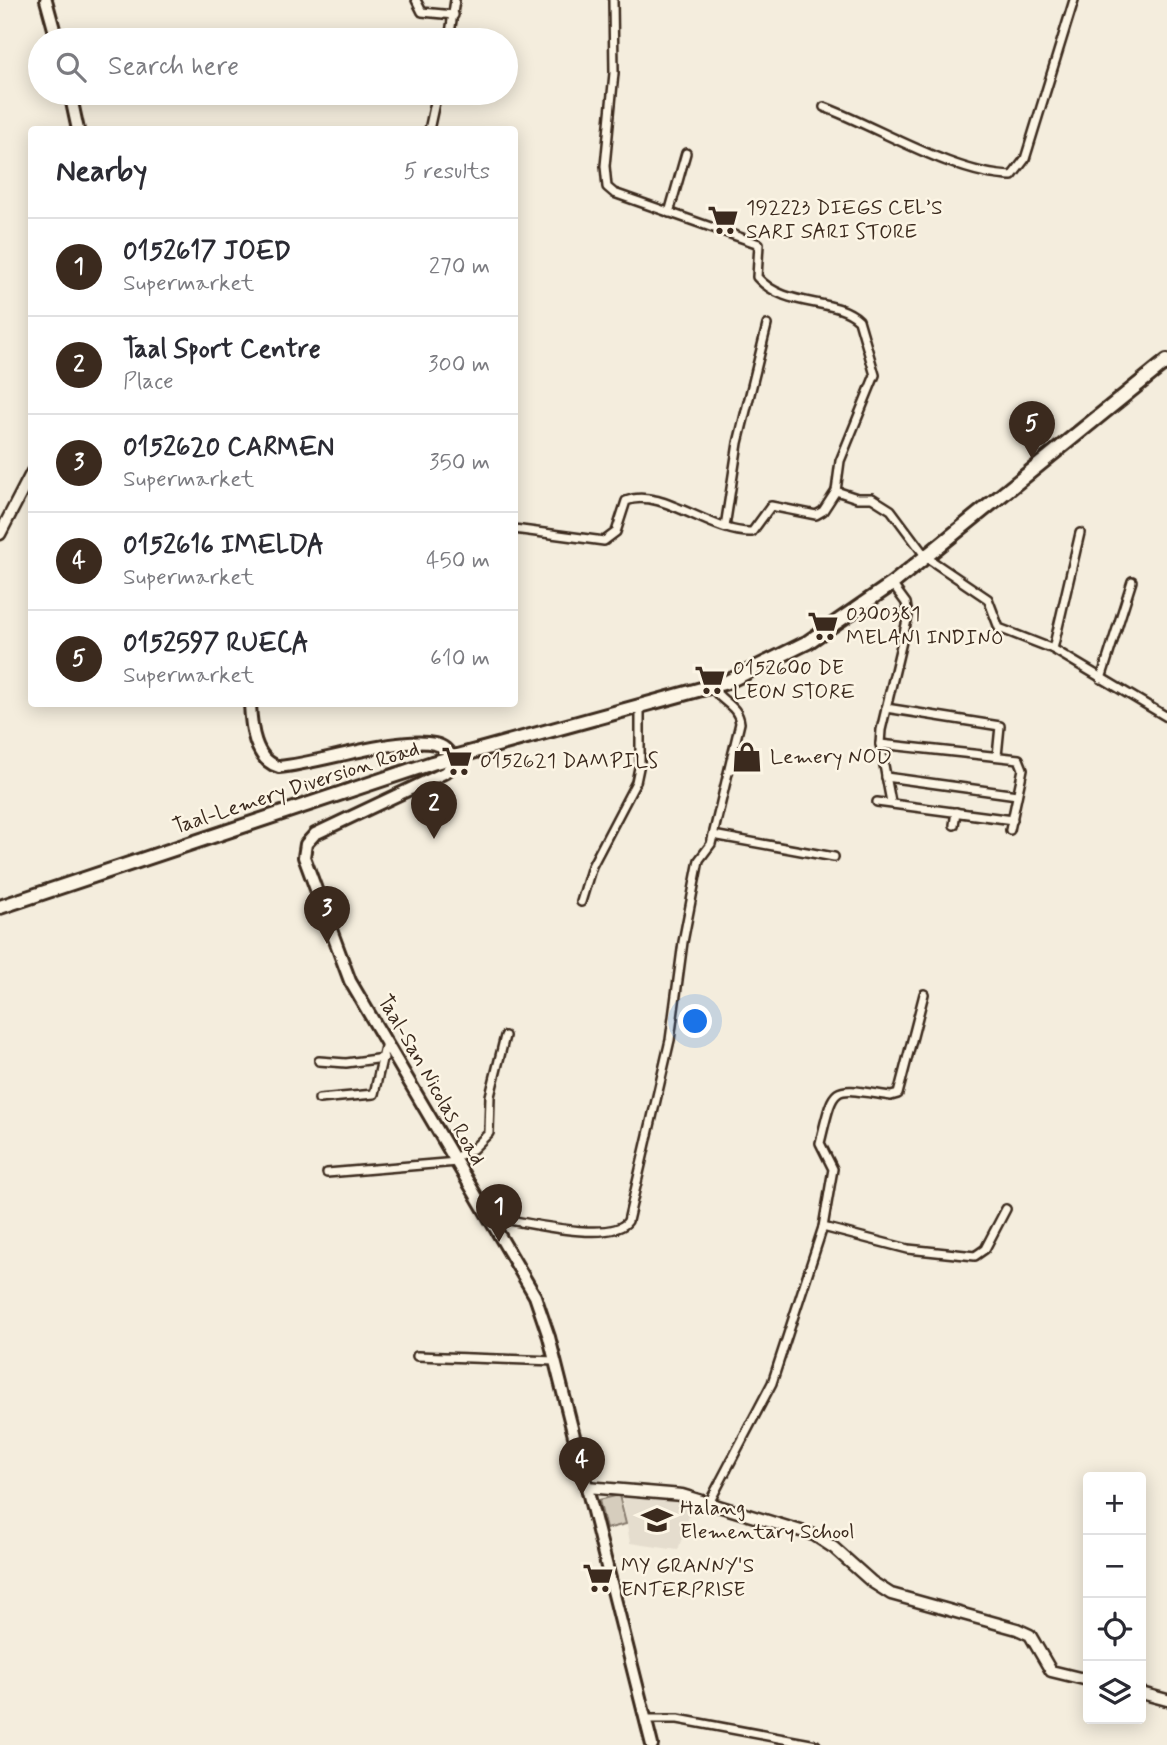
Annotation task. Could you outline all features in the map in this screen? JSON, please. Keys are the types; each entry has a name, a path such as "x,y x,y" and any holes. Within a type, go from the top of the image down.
{"main road":[{"path":"46,0 54,28"},
{"path":"72,105 77,126"},
{"name":"Taal-Lemery Diversion Road","path":"0,907 452,757 640,708 712,686 785,655 847,618 892,584 1167,361"},
{"path":"250,707 253,733 268,764 279,766 403,745 434,744 446,748 452,757"},
{"name":"Taal-San Nicolas Road","path":"452,757 450,768 444,773 316,834 304,850 307,866 350,981 535,1296 555,1361 652,1745"}],"street":[{"path":"416,0 422,12 454,15"},
{"path":"451,28 455,0"},
{"path":"518,530 604,541 616,532 622,507 632,499 652,499 725,527 752,532 771,506 816,515 823,511 836,491 840,461 875,374 859,320 846,313 777,294 757,277 759,244 614,193 607,187 605,166 614,73 613,0"},
{"path":"824,107 929,154 999,176 1012,176 1025,159 1074,0"},
{"path":"430,126 434,105"},
{"path":"669,213 686,153"},
{"path":"725,527 738,443 767,325"},
{"path":"0,534 28,480"},
{"path":"836,491 857,498 872,498 891,510 926,557 988,599 999,628 1053,649 1167,717"},
{"path":"1053,649 1080,533"},
{"path":"1101,679 1132,581"},
{"path":"891,802 880,744 908,616 906,603 892,584"},
{"path":"488,1216 593,1233 618,1230 628,1221 670,1040 683,942 699,860 711,844 740,723 736,710 716,695 712,686"},
{"path":"581,902 592,866 636,782 640,763 640,708"},
{"path":"886,708 1000,726 997,756"},
{"path":"880,744 1021,761 1023,769 1010,830"},
{"path":"886,777 1017,795"},
{"path":"877,802 1013,820"},
{"path":"954,825 956,812"},
{"path":"713,835 834,857"},
{"path":"709,1503 772,1383 823,1227 833,1169 820,1143 830,1100 834,1093 844,1089 891,1096 898,1094 924,994"},
{"path":"327,1173 455,1160 473,1149 489,1133 490,1096 506,1036"},
{"path":"319,1099 374,1094 387,1041"},
{"path":"320,1061 346,1063 384,1058"},
{"path":"823,1227 908,1249 975,1256 985,1249 1006,1209"},
{"path":"417,1356 555,1361"},
{"path":"587,1487 682,1495 759,1521 814,1535 891,1594 1030,1635 1051,1671 1083,1679"},
{"path":"1146,1694 1167,1700"},
{"path":"645,1720 678,1719 816,1745"}],"shaded area":[{"name":"Halang Elementary School","path":"621,1489 695,1498 678,1550 630,1543"},
{"path":"619,1495 626,1524 606,1529 599,1500"}],"place":[{"name":"192223 DIEGS CEL’S SARI SARI STORE","path":"723,220"},
{"name":"0152597 RUECA","path":"1032,459"},
{"name":"0300381 MELANI INDINO","path":"823,626"},
{"name":"0152600 DE LEON STORE","path":"710,680"},
{"name":"Lemery NOD","path":"747,757"},
{"name":"0152621 DAMPILS","path":"457,761"},
{"name":"Taal Sport Centre","path":"434,839"},
{"name":"0152620 CARMEN","path":"327,944"},
{"name":"0152617 JOED","path":"499,1242"},
{"name":"0152616 IMELDA","path":"582,1495"},
{"name":"Halang Elementary School","path":"657,1520"},
{"name":"MY GRANNY'S ENTERPRISE","path":"598,1578"}]}
